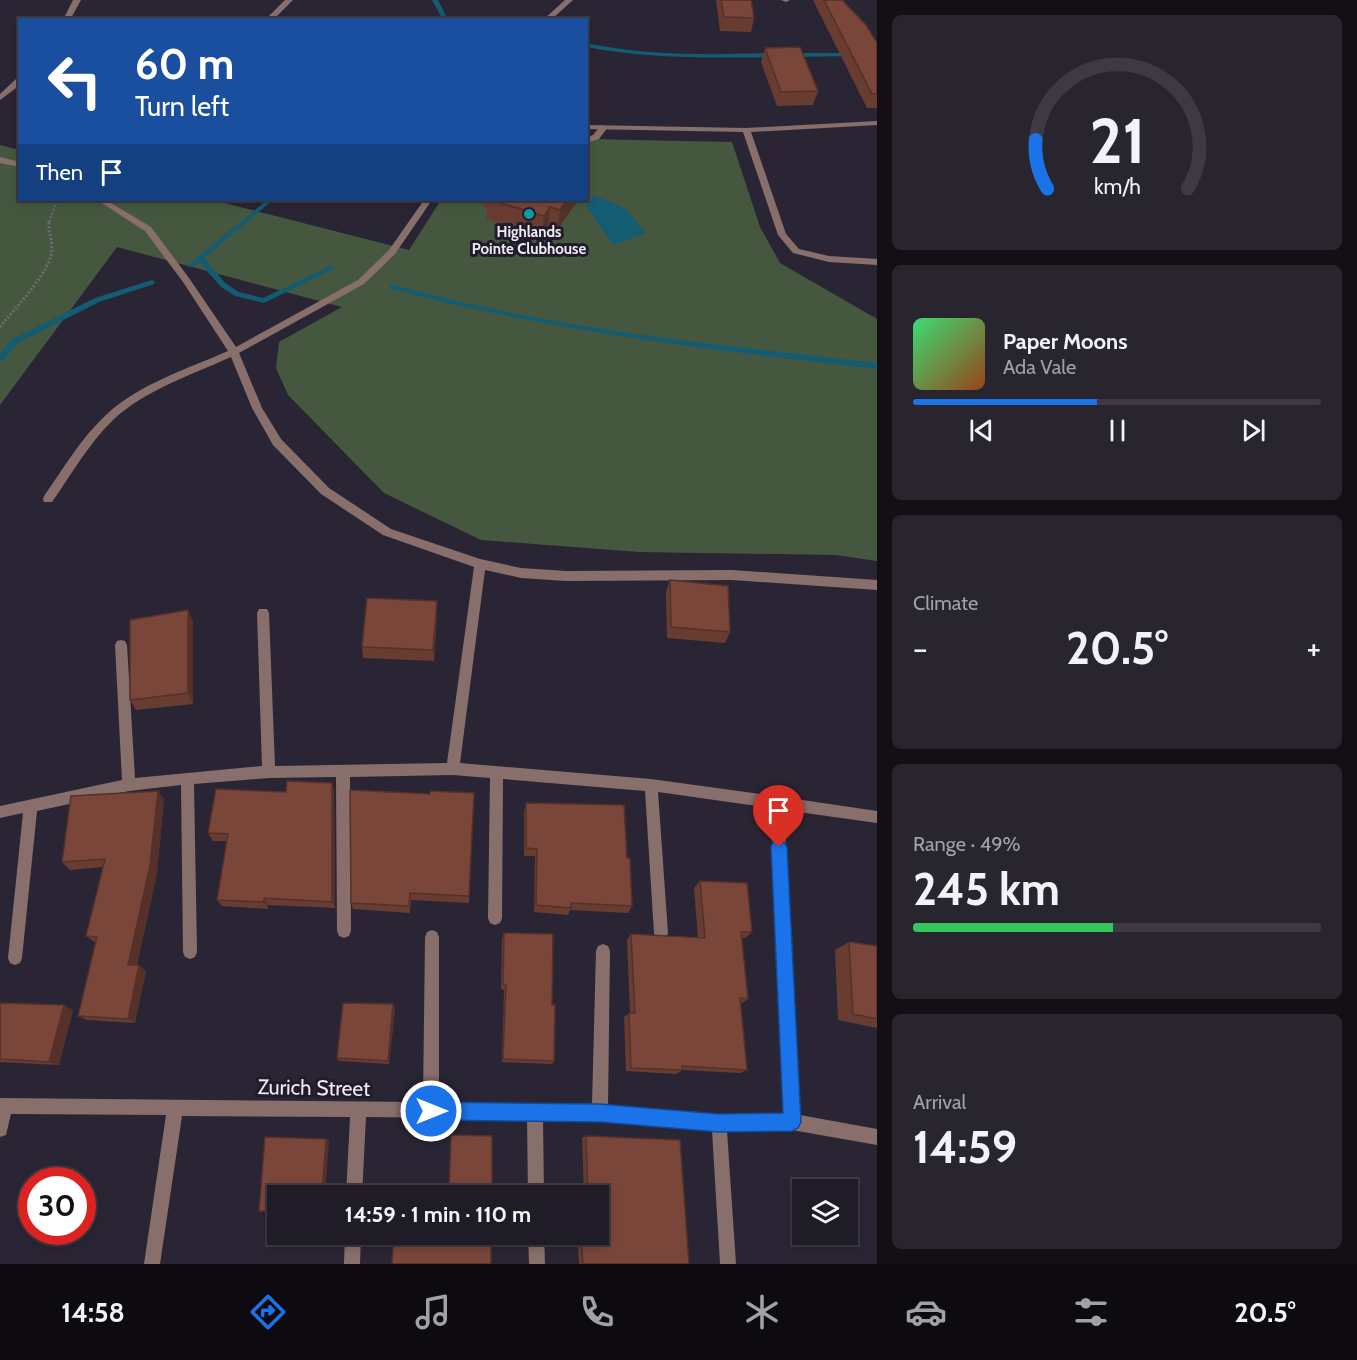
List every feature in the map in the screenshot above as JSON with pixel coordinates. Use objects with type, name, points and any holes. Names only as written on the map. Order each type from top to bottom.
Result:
[{"type":"street","points":[[67,18],[77,0]]},
{"type":"street","points":[[270,18],[289,0]]},
{"type":"street","points":[[548,18],[569,0]]},
{"type":"street","points":[[0,98],[18,82]]},
{"type":"street","points":[[588,127],[746,130],[877,123]]},
{"type":"street","points":[[588,140],[596,137],[604,127]]},
{"type":"street","points":[[746,130],[782,235],[796,251],[829,259],[877,262]]},
{"type":"street","points":[[0,160],[18,164]]},
{"type":"street","points":[[103,201],[148,229],[234,352],[257,408],[277,442],[325,490],[387,532],[480,564],[521,573],[566,576],[732,575],[877,585]]},
{"type":"street","points":[[48,499],[90,440],[110,417],[150,389],[234,352],[361,282],[392,252],[427,201]]},
{"type":"street","points":[[453,769],[480,564]]},
{"type":"street","points":[[263,613],[269,772]]},
{"type":"street","points":[[121,645],[129,784]]},
{"type":"street","points":[[0,812],[129,784],[187,778],[269,772],[453,769],[651,785],[777,801],[877,817]]},
{"type":"street","points":[[343,771],[344,931]]},
{"type":"street","points":[[495,918],[497,772]]},
{"type":"street","points":[[187,778],[190,952]]},
{"type":"street","points":[[651,785],[661,933]]},
{"type":"street","points":[[777,801],[792,1122]]},
{"type":"street","points":[[15,958],[31,804]]},
{"type":"street","points":[[431,1111],[432,937]]},
{"type":"street","points":[[600,1113],[603,951]]},
{"type":"street","points":[[0,1129],[2,1107]]},
{"type":"street","name":"Zurich Street","points":[[2,1107],[600,1113],[719,1123],[792,1122],[877,1137]]},
{"type":"street","points":[[152,1264],[175,1108]]},
{"type":"street","points":[[355,1185],[358,1110]]},
{"type":"street","points":[[535,1111],[536,1185]]},
{"type":"street","points":[[719,1123],[728,1264]]},
{"type":"street","points":[[352,1264],[353,1245]]},
{"type":"street","points":[[536,1245],[537,1264]]},
{"type":"path","points":[[0,327],[46,268],[52,249],[48,231],[49,218],[57,201]]},
{"type":"green space","points":[[588,139],[732,142],[760,227],[780,263],[877,319],[877,561],[836,555],[639,552],[481,540],[384,493],[288,395],[276,368],[279,342],[342,307],[117,247],[0,405],[0,145],[18,150],[18,201],[217,201],[409,250],[440,201],[588,201]]},
{"type":"water","points":[[595,195],[626,209],[646,233],[613,245],[586,206]]},
{"type":"building","points":[[721,0],[751,0],[754,18],[724,17]]},
{"type":"building","points":[[824,0],[842,0],[866,25],[877,43],[877,94],[872,94]]},
{"type":"building","points":[[800,47],[818,91],[781,92],[765,48]]},
{"type":"building","points":[[494,201],[566,201],[560,210],[550,207],[544,216]]},
{"type":"building","points":[[670,580],[728,586],[730,632],[671,627]]},
{"type":"building","points":[[367,598],[437,601],[433,650],[362,647]]},
{"type":"building","points":[[188,610],[188,693],[130,700],[130,620]]},
{"type":"building","points":[[287,781],[332,783],[332,902],[264,898],[264,902],[217,900],[228,834],[208,833],[216,789],[286,792]]},
{"type":"building","points":[[350,790],[430,794],[430,791],[474,793],[469,896],[410,893],[409,906],[351,903]]},
{"type":"building","points":[[158,791],[150,865],[128,965],[139,965],[128,1019],[78,1016],[97,937],[86,936],[105,859],[62,862],[71,796]]},
{"type":"building","points":[[526,803],[624,805],[632,906],[571,903],[571,908],[536,905],[537,849],[526,848]]},
{"type":"building","points":[[700,881],[747,883],[752,932],[741,932],[748,999],[740,998],[747,1070],[682,1066],[682,1070],[631,1068],[629,1013],[635,1013],[631,934],[705,938]]},
{"type":"building","points":[[504,933],[553,934],[554,1061],[503,1059],[506,985],[503,984]]},
{"type":"building","points":[[849,942],[877,946],[877,1019],[853,1014]]},
{"type":"building","points":[[0,1003],[64,1005],[49,1062],[0,1059]]},
{"type":"building","points":[[343,1003],[393,1004],[388,1061],[337,1058]]},
{"type":"building","points":[[451,1135],[492,1136],[492,1185],[449,1185]]},
{"type":"building","points":[[586,1136],[680,1140],[689,1264],[583,1264],[582,1245],[609,1245],[609,1185],[588,1185]]},
{"type":"building","points":[[265,1137],[326,1139],[323,1185],[267,1185],[267,1211],[259,1211]]},
{"type":"building","points":[[393,1245],[491,1245],[491,1264],[392,1264]]},
{"type":"waterway","points":[[435,0],[445,18]]},
{"type":"waterway","points":[[588,45],[657,55],[775,55]]},
{"type":"waterway","points":[[792,55],[850,55]]},
{"type":"waterway","points":[[191,265],[269,201]]},
{"type":"waterway","points":[[200,258],[223,285],[237,294],[264,301],[332,268]]},
{"type":"waterway","points":[[0,359],[15,341],[97,300],[152,282]]},
{"type":"waterway","points":[[392,287],[512,315],[633,336],[877,366]]},
{"type":"place","name":"Highlands Pointe Clubhouse","points":[[529,214]]},
{"type":"route","points":[[431,1111],[600,1113],[719,1123],[792,1122],[779,847]]}]
